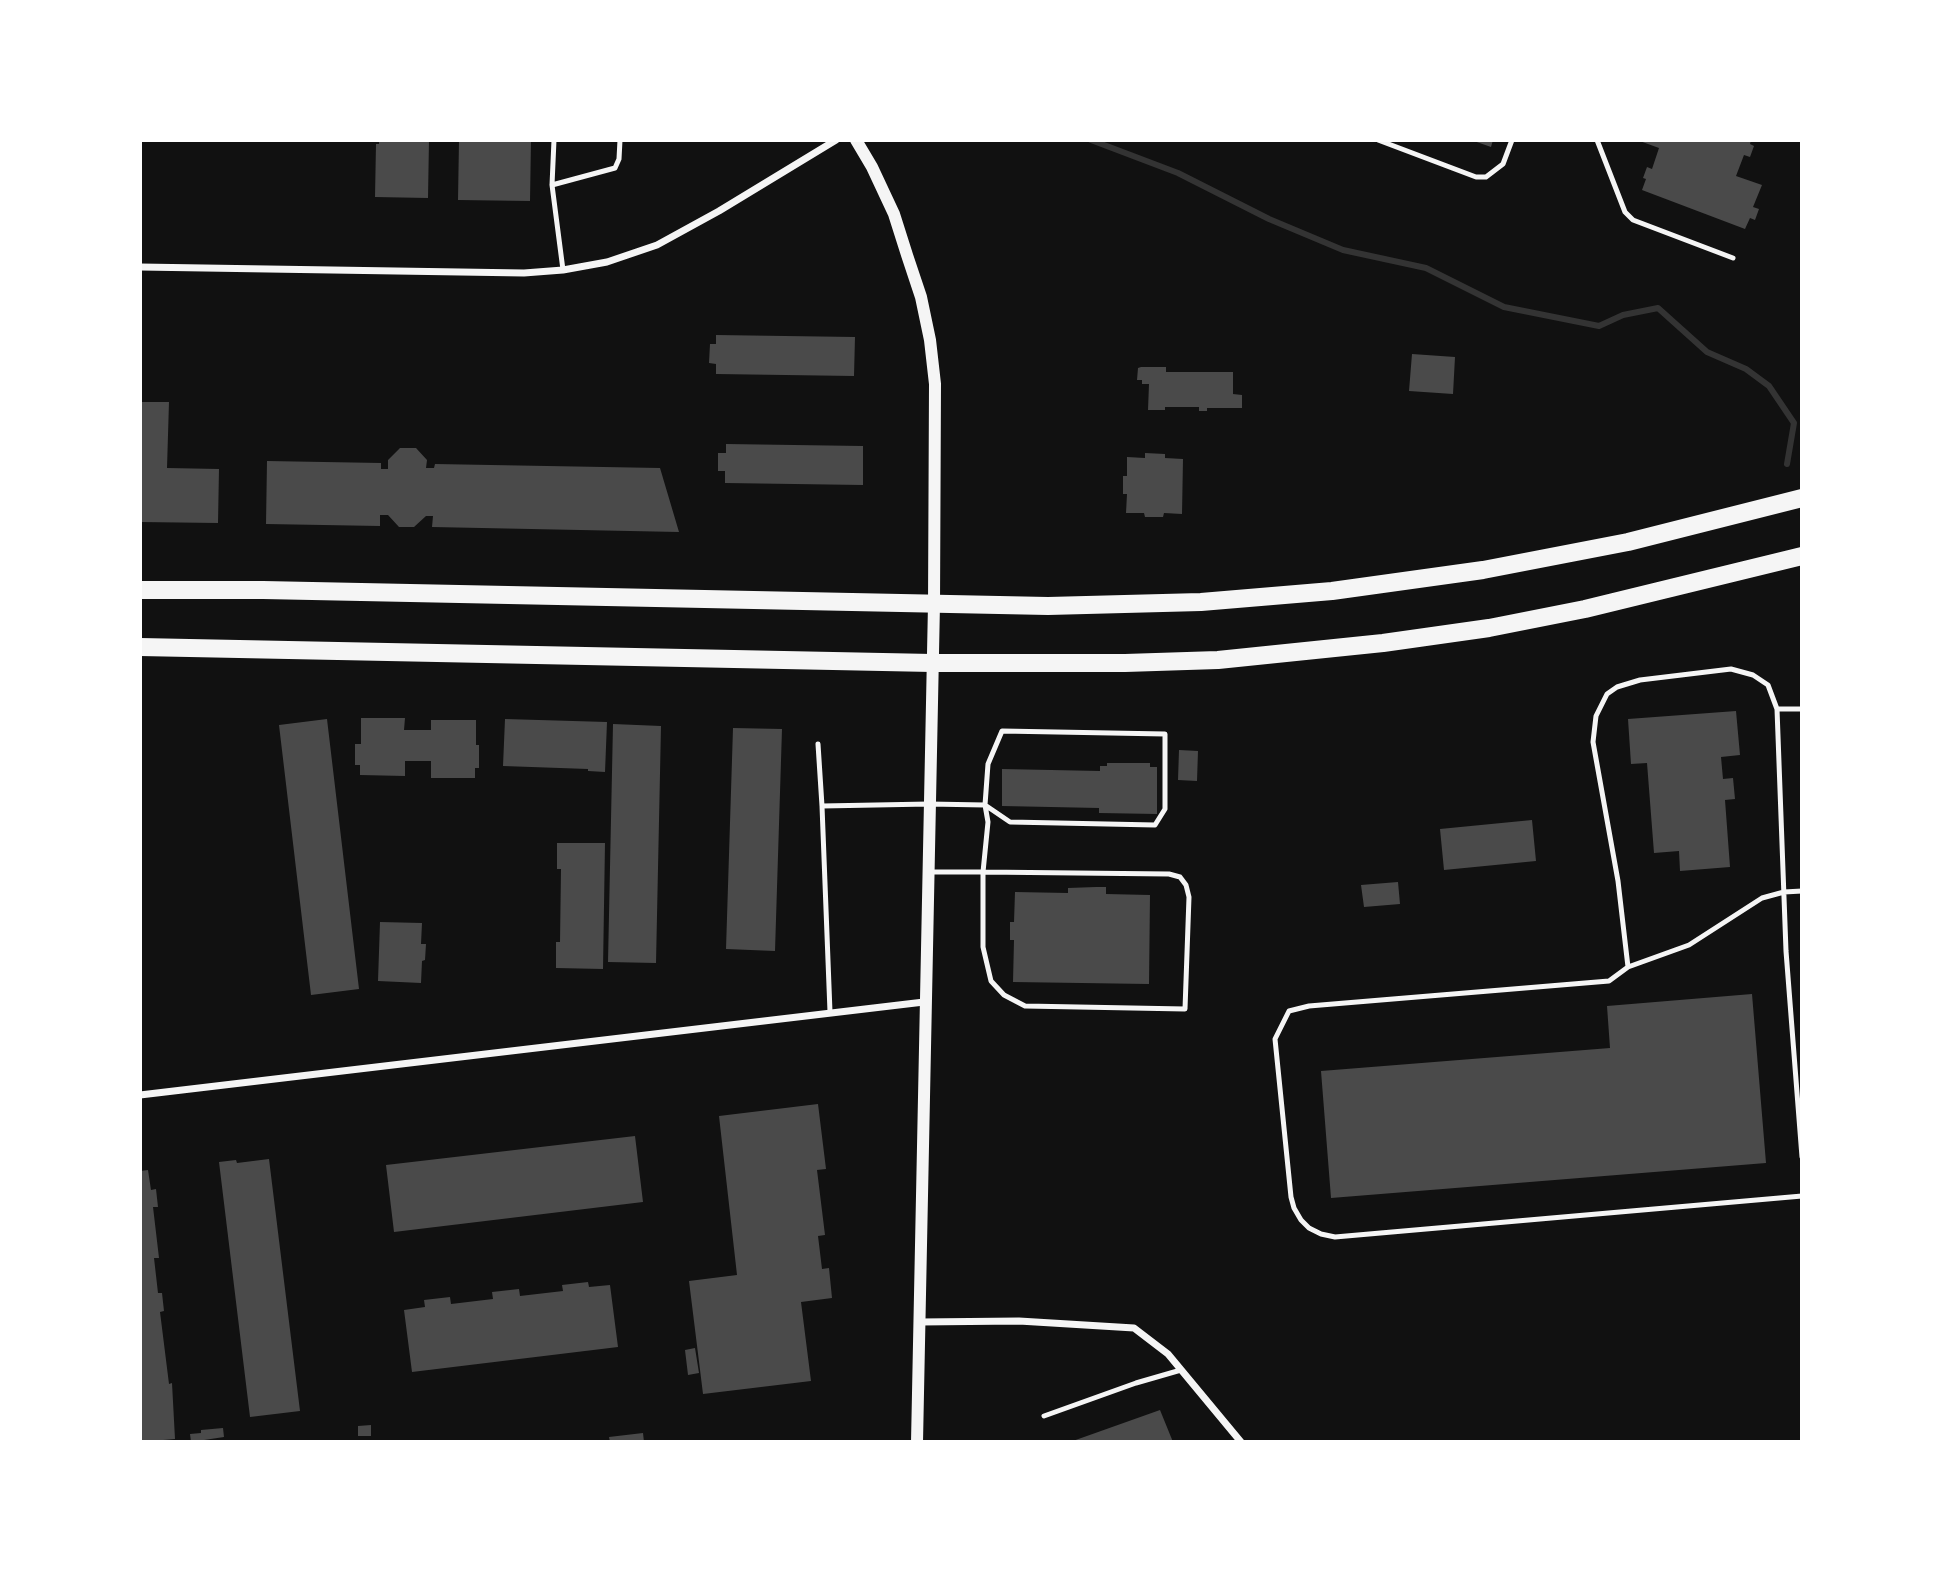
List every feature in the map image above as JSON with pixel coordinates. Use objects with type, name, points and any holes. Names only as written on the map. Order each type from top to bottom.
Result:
[{"type":"main road","points":[[140,590],[263,590],[934,604],[1126,605],[1201,602],[1332,592],[1582,552],[1802,498]]},
{"type":"main road","points":[[140,647],[932,663],[1218,660],[1383,643],[1489,628],[1585,609],[1802,556]]},
{"type":"street","points":[[140,267],[524,274],[607,262],[657,245],[836,140]]},
{"type":"street","points":[[856,140],[894,214],[921,297],[930,340],[934,384],[934,604],[917,1442]]},
{"type":"street","points":[[140,1095],[924,1002]]},
{"type":"street","points":[[919,1322],[1019,1321],[1134,1328],[1168,1354],[1241,1442]]},
{"type":"lane","points":[[554,140],[552,185],[563,270]]},
{"type":"lane","points":[[552,185],[615,168],[619,159],[620,140]]},
{"type":"lane","points":[[1378,140],[1476,177],[1486,177],[1503,164],[1512,140]]},
{"type":"lane","points":[[1597,140],[1625,212],[1633,220],[1733,258]]},
{"type":"lane","points":[[1628,967],[1618,881],[1593,742],[1596,716],[1607,694],[1617,687],[1640,680],[1731,669],[1754,675],[1768,685],[1777,709],[1786,951],[1802,1157]]},
{"type":"lane","points":[[1777,709],[1802,709]]},
{"type":"lane","points":[[822,806],[985,805],[1010,822],[1155,825],[1165,809],[1165,734],[1002,731],[988,764],[985,805],[988,822],[983,872],[984,947],[991,981],[1004,995],[1025,1006],[1185,1009],[1189,897],[1186,885],[1180,877],[1170,874],[983,872],[928,872]]},
{"type":"lane","points":[[818,744],[830,1012]]},
{"type":"lane","points":[[1802,891],[1784,892],[1762,898],[1689,945],[1628,967],[1609,981],[1309,1006],[1289,1011],[1275,1039],[1291,1197],[1301,1220],[1321,1234],[1335,1237],[1802,1196]]},
{"type":"lane","points":[[1044,1416],[1181,1370]]},
{"type":"building","points":[[379,140],[429,140],[428,198],[375,197],[376,144],[379,144]]},
{"type":"building","points":[[459,140],[531,140],[530,201],[458,200]]},
{"type":"building","points":[[1471,140],[1493,140],[1491,147]]},
{"type":"building","points":[[1637,140],[1751,140],[1750,144],[1754,146],[1750,157],[1744,155],[1736,176],[1762,185],[1753,207],[1759,209],[1755,220],[1750,218],[1745,229],[1642,190],[1647,167],[1652,169],[1659,148]]},
{"type":"building","points":[[716,335],[855,337],[854,376],[716,374],[716,364],[709,363],[710,344],[716,344]]},
{"type":"building","points":[[1412,354],[1455,357],[1453,394],[1409,391]]},
{"type":"building","points":[[1166,367],[1166,372],[1233,372],[1233,394],[1242,395],[1242,408],[1207,408],[1207,411],[1199,411],[1199,407],[1165,407],[1165,410],[1148,410],[1149,384],[1142,384],[1142,380],[1137,380],[1138,368]]},
{"type":"building","points":[[140,402],[169,402],[167,468],[219,469],[218,523],[140,522]]},
{"type":"building","points":[[726,444],[863,446],[863,485],[725,483],[725,471],[718,471],[718,453],[726,453]]},
{"type":"building","points":[[400,448],[416,448],[427,460],[426,468],[434,468],[435,464],[660,468],[679,532],[432,527],[433,516],[426,516],[414,527],[399,527],[388,515],[380,515],[380,526],[266,524],[267,461],[381,463],[381,469],[388,469],[388,460]]},
{"type":"building","points":[[1145,453],[1165,454],[1165,458],[1183,459],[1182,514],[1164,513],[1163,517],[1145,517],[1144,513],[1126,513],[1127,494],[1123,494],[1123,476],[1127,476],[1127,457],[1145,458]]},
{"type":"building","points":[[1736,711],[1740,755],[1721,757],[1723,779],[1733,778],[1735,799],[1725,800],[1730,867],[1680,871],[1679,851],[1654,853],[1647,763],[1631,764],[1628,719]]},
{"type":"building","points":[[361,718],[405,718],[404,730],[431,730],[431,720],[476,720],[479,768],[475,768],[475,778],[431,778],[431,761],[405,761],[405,776],[360,775],[360,765],[355,765],[355,744],[361,744]]},
{"type":"building","points":[[327,719],[359,989],[311,995],[279,725]]},
{"type":"building","points":[[505,719],[607,722],[605,772],[503,766]]},
{"type":"building","points":[[613,724],[661,726],[656,963],[608,962]]},
{"type":"building","points":[[733,728],[782,729],[775,951],[726,949]]},
{"type":"building","points":[[1179,750],[1198,751],[1197,781],[1178,780]]},
{"type":"building","points":[[1107,763],[1150,763],[1150,767],[1157,767],[1157,814],[1099,813],[1099,808],[1002,806],[1002,769],[1100,771],[1100,766],[1107,766]]},
{"type":"building","points":[[1532,820],[1536,861],[1444,870],[1440,829]]},
{"type":"building","points":[[557,843],[605,843],[603,969],[556,968],[556,942],[560,942],[561,869],[557,869]]},
{"type":"building","points":[[1398,882],[1400,904],[1364,907],[1361,885]]},
{"type":"building","points":[[1106,887],[1106,894],[1150,895],[1149,984],[1013,982],[1014,940],[1010,940],[1010,922],[1014,922],[1015,892],[1068,893],[1068,888]]},
{"type":"building","points":[[380,922],[422,923],[421,944],[426,944],[421,983],[378,981]]},
{"type":"building","points":[[1752,994],[1766,1163],[1331,1198],[1321,1071],[1610,1048],[1607,1006]]},
{"type":"building","points":[[818,1104],[826,1169],[817,1170],[825,1235],[818,1236],[822,1269],[829,1268],[832,1298],[801,1302],[811,1381],[703,1394],[689,1281],[737,1275],[719,1116]]},
{"type":"building","points":[[635,1136],[643,1202],[394,1232],[386,1165]]},
{"type":"building","points":[[269,1159],[300,1411],[250,1417],[219,1162]]},
{"type":"building","points":[[148,1170],[151,1190],[156,1189],[158,1207],[153,1207],[159,1258],[154,1258],[158,1293],[162,1293],[164,1311],[160,1312],[169,1384],[172,1383],[175,1439],[140,1442],[140,1171]]},
{"type":"building","points":[[588,1282],[589,1287],[610,1285],[618,1347],[412,1372],[404,1310],[425,1307],[424,1300],[450,1297],[451,1304],[493,1299],[492,1292],[519,1289],[520,1296],[563,1291],[562,1285]]},
{"type":"building","points":[[695,1348],[699,1373],[688,1375],[685,1350]]},
{"type":"building","points":[[1160,1410],[1173,1442],[1070,1442]]},
{"type":"building","points":[[371,1425],[371,1436],[358,1436],[358,1426]]},
{"type":"building","points":[[223,1428],[224,1437],[191,1442],[190,1434]]},
{"type":"building","points":[[643,1433],[644,1442],[610,1442],[609,1437]]},
{"type":"waterway","points":[[1091,140],[1178,173],[1269,219],[1343,250],[1426,268],[1504,307],[1599,326],[1623,315],[1658,308],[1707,352],[1746,369],[1769,386],[1794,423],[1787,464]]}]
